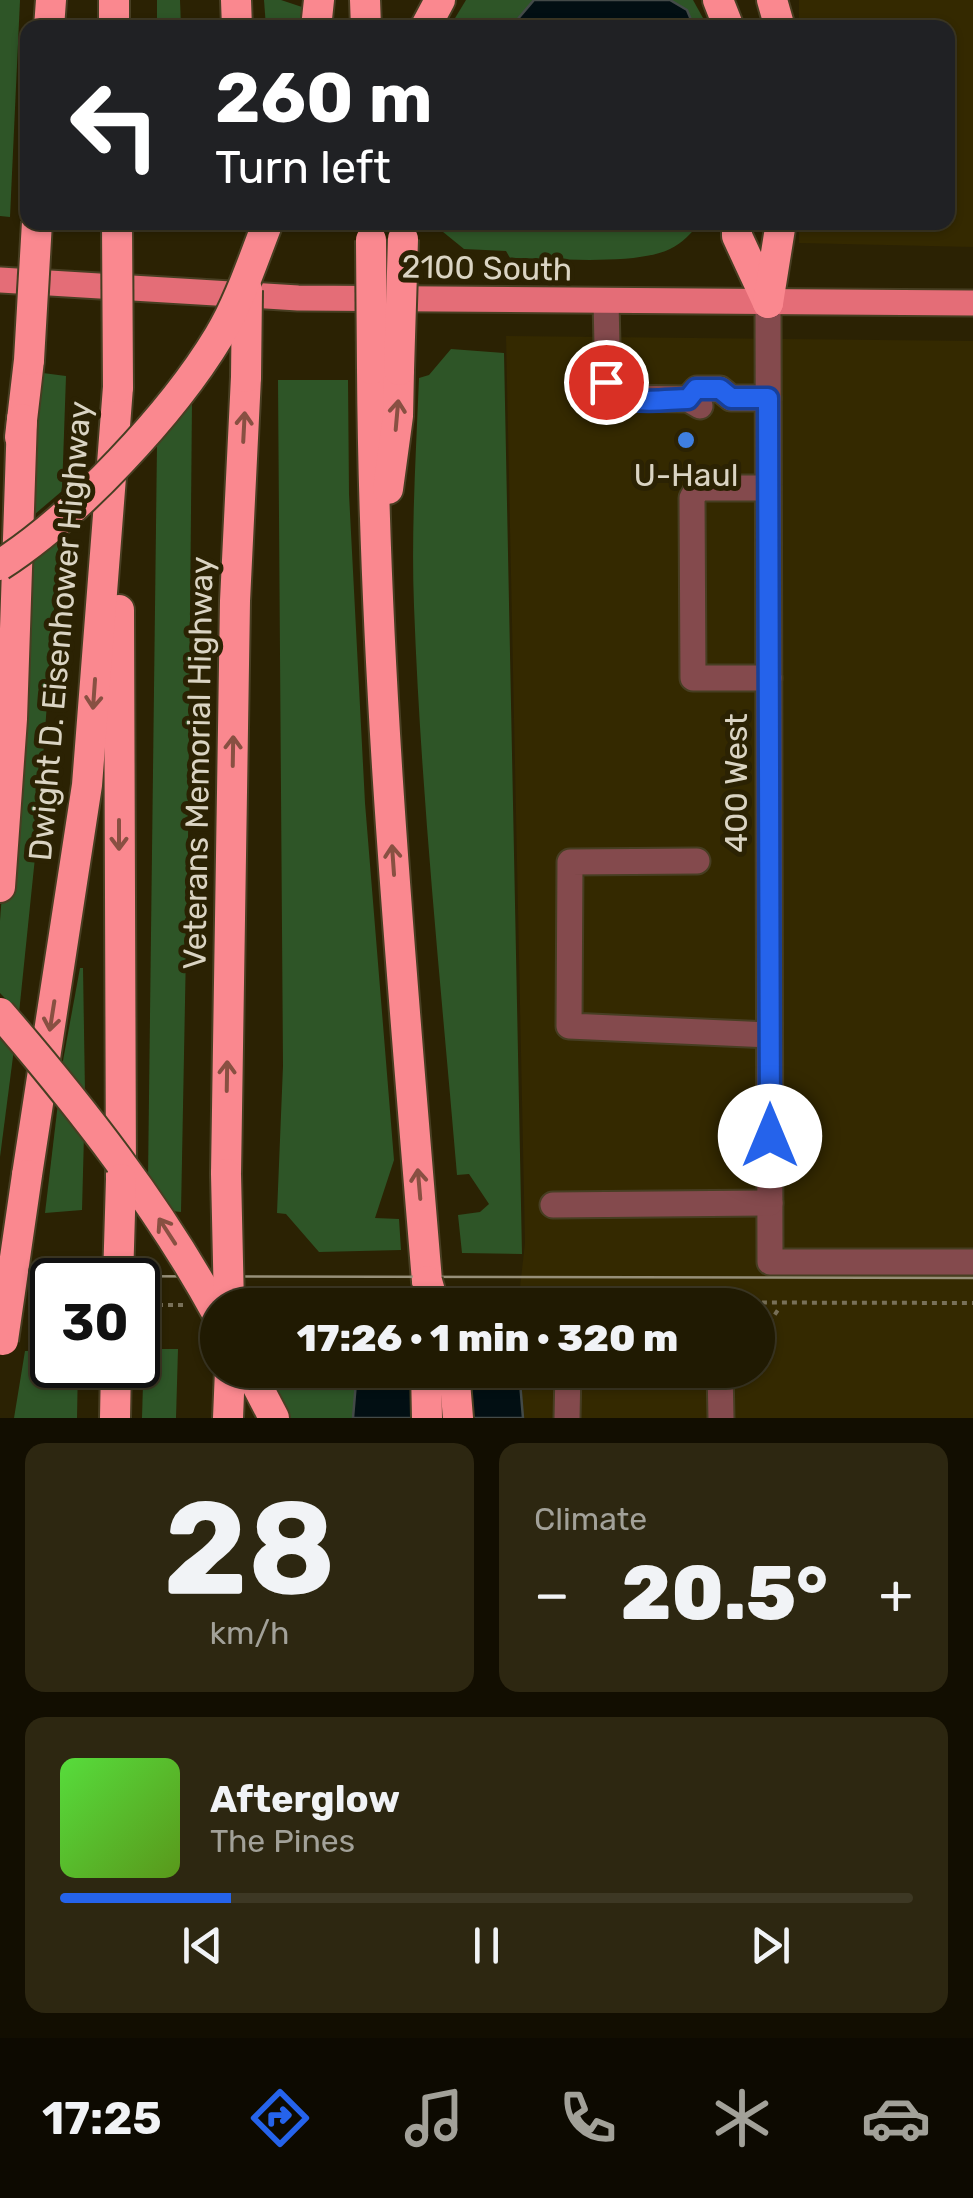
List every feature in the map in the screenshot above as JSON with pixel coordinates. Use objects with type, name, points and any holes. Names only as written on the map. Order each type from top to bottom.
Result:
[{"type":"highway","points":[[0,565],[22,419],[36,230]]},
{"type":"highway","points":[[117,230],[119,1258]]},
{"type":"highway","name":"Veterans Memorial Highway","points":[[229,1288],[226,1174],[235,601],[246,377],[248,230]]},
{"type":"highway","points":[[0,565],[92,489],[158,418],[218,338],[265,230]]},
{"type":"highway","points":[[737,230],[768,303]]},
{"type":"highway","points":[[768,303],[779,230]]},
{"type":"highway","points":[[370,231],[385,369],[398,416],[375,582],[382,724],[429,1288]]},
{"type":"highway","points":[[385,369],[404,231]]},
{"type":"highway","name":"Dwight D. Eisenhower Highway","points":[[1,1348],[87,786],[118,387]]},
{"type":"highway","points":[[0,886],[12,719],[22,419]]},
{"type":"highway","points":[[0,1013],[50,1070],[135,1183],[201,1288]]},
{"type":"highway","points":[[115,1418],[116,1388]]},
{"type":"highway","points":[[258,1388],[274,1418]]},
{"type":"highway","points":[[426,1388],[427,1418]]},
{"type":"highway","points":[[442,1388],[443,1418]]},
{"type":"highway","points":[[456,1388],[458,1418]]},
{"type":"main road","name":"2100 South","points":[[0,280],[298,298],[973,303]]},
{"type":"street","points":[[606,302],[608,389],[621,398],[708,402],[768,398]]},
{"type":"street","name":"400 West","points":[[768,303],[770,1262],[973,1262]]},
{"type":"street","points":[[768,488],[698,488],[692,498],[693,678],[768,678]]},
{"type":"street","points":[[697,862],[570,862],[569,1026],[770,1035]]},
{"type":"street","points":[[553,1206],[770,1202]]},
{"type":"street","points":[[567,1418],[568,1388]]},
{"type":"street","points":[[720,1388],[721,1418]]},
{"type":"path","points":[[775,1304],[973,1303]]},
{"type":"path","points":[[775,1314],[782,1304]]},
{"type":"path","points":[[160,1305],[186,1305]]},
{"type":"shaded area","points":[[534,0],[670,0],[687,10],[691,20],[517,20]]},
{"type":"shaded area","points":[[799,0],[973,0],[973,247],[799,243],[799,230],[955,230],[955,20],[799,20]]},
{"type":"shaded area","points":[[506,336],[973,341],[973,1418],[523,1418],[520,1388],[775,1388],[775,1288],[520,1288],[525,1243]]},
{"type":"shaded area","points":[[356,1388],[520,1388],[523,1418],[353,1418]]},
{"type":"green space","points":[[0,0],[20,0],[10,217],[0,216]]},
{"type":"green space","points":[[157,0],[180,0],[181,20],[157,20]]},
{"type":"green space","points":[[264,0],[281,0],[302,7],[300,20],[265,20]]},
{"type":"green space","points":[[466,0],[693,0],[704,20],[454,20]]},
{"type":"green space","points":[[441,230],[693,230],[670,249],[636,258],[510,258],[506,251],[464,249]]},
{"type":"green space","points":[[451,349],[504,353],[522,1254],[462,1253],[458,1215],[480,1212],[489,1204],[469,1174],[457,1175],[426,820],[413,578],[419,378],[429,375]]},
{"type":"green space","points":[[35,372],[66,376],[62,491],[28,520]]},
{"type":"green space","points":[[278,380],[348,380],[349,494],[365,803],[394,1160],[375,1218],[399,1219],[401,1250],[319,1252],[286,1214],[277,1213],[283,1066]]},
{"type":"green space","points":[[192,400],[181,1212],[172,1211],[148,1179],[157,445]]},
{"type":"green space","points":[[59,542],[37,838],[19,1013],[0,993],[0,921],[26,567]]},
{"type":"green space","points":[[83,968],[85,1093],[62,1066]]},
{"type":"green space","points":[[0,1033],[14,1049],[0,1157]]},
{"type":"green space","points":[[58,1103],[84,1135],[82,1210],[45,1213]]},
{"type":"green space","points":[[160,1349],[178,1349],[176,1418],[142,1418],[143,1388],[160,1388]]},
{"type":"green space","points":[[25,1351],[30,1351],[30,1388],[78,1388],[77,1418],[14,1418]]},
{"type":"green space","points":[[275,1388],[356,1388],[353,1418],[289,1418]]},
{"type":"tram line","points":[[0,1276],[973,1278]]},
{"type":"place","name":"U-Haul","points":[[686,440]]},
{"type":"route","points":[[606,382],[608,389],[621,398],[688,399],[696,389],[720,389],[731,398],[768,398],[770,1136]]}]
